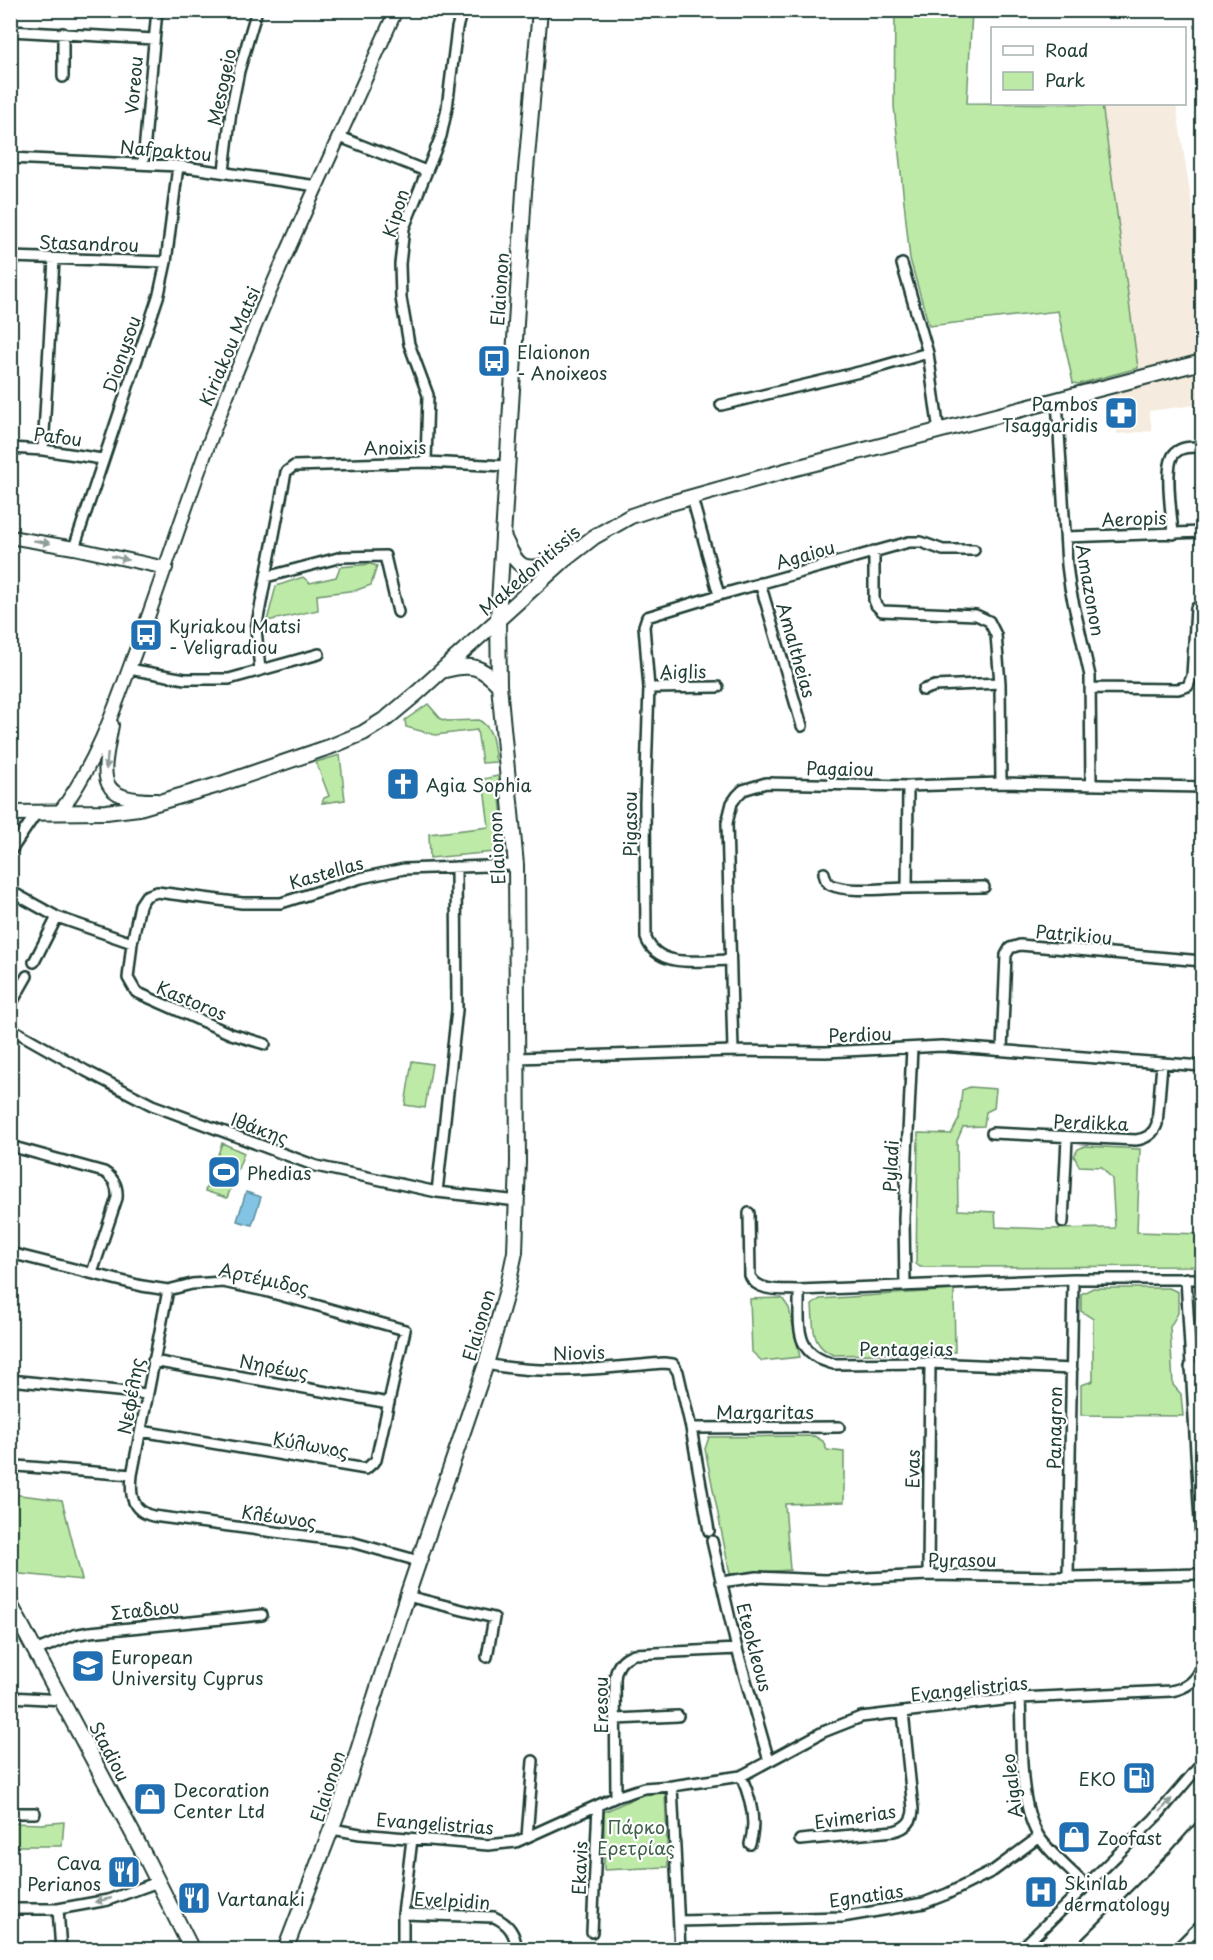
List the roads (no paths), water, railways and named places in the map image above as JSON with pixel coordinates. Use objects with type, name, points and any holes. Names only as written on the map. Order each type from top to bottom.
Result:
[{"type":"main road","name":"Elaionon","points":[[285,1950],[332,1829],[407,1596],[486,1364],[511,1276],[515,1252],[518,1201],[516,865],[499,685],[498,620],[528,127],[540,10]]},
{"type":"main road","name":"Makedonitissis","points":[[10,813],[120,811],[139,808],[332,746],[363,733],[398,710],[563,561],[594,537],[631,516],[792,469],[1203,362]]},
{"type":"main road","points":[[502,535],[513,557],[524,567],[538,568],[563,561]]},
{"type":"main road","points":[[443,670],[469,665],[485,672],[499,685]]},
{"type":"main road","name":"Stadiou","points":[[10,1604],[63,1700],[192,1950]]},
{"type":"main road","points":[[1041,1950],[1170,1823],[1203,1785]]},
{"type":"main road","points":[[1059,1950],[1157,1853],[1203,1803]]},
{"type":"street","name":"Voreou","points":[[143,164],[158,10]]},
{"type":"street","name":"Mesogeio","points":[[224,171],[239,71],[257,10]]},
{"type":"street","name":"Kiriakou Matsi","points":[[59,813],[87,771],[116,703],[218,418],[242,358],[396,10]]},
{"type":"street","name":"Kipon","points":[[426,462],[428,395],[409,344],[401,298],[400,264],[404,228],[441,136],[447,108],[457,28],[462,10]]},
{"type":"street","points":[[10,31],[154,39]]},
{"type":"street","points":[[63,33],[63,77]]},
{"type":"street","points":[[340,137],[426,171]]},
{"type":"street","name":"Nafpaktou","points":[[10,158],[177,166],[317,186]]},
{"type":"street","name":"Dionysou","points":[[74,548],[159,294],[166,262],[177,166]]},
{"type":"street","name":"Stasandrou","points":[[10,257],[166,262]]},
{"type":"street","points":[[43,450],[54,259]]},
{"type":"street","points":[[902,264],[928,353],[939,432]]},
{"type":"street","points":[[721,405],[872,369],[928,353]]},
{"type":"street","name":"Amazonon","points":[[1057,400],[1070,588],[1090,676],[1091,785]]},
{"type":"street","points":[[1173,534],[1169,464],[1171,458],[1179,450],[1203,447]]},
{"type":"street","name":"Pafou","points":[[10,448],[43,450],[102,459]]},
{"type":"street","name":"Anoixis","points":[[266,577],[286,472],[294,466],[426,462],[506,466]]},
{"type":"street","points":[[692,498],[719,595]]},
{"type":"street","name":"Aeropis","points":[[1066,537],[1203,532]]},
{"type":"street","points":[[11,538],[74,548],[166,568]]},
{"type":"street","name":"Agaiou","points":[[647,617],[874,551],[914,542],[943,550],[974,550]]},
{"type":"street","points":[[874,551],[874,600],[880,610],[976,615],[994,627],[1000,683],[1002,783]]},
{"type":"street","points":[[260,670],[256,628],[266,577],[342,557],[385,556],[388,560],[398,612]]},
{"type":"street","name":"Amaltheias","points":[[760,584],[802,726]]},
{"type":"street","points":[[1091,688],[1178,689],[1188,686],[1192,676],[1196,608]]},
{"type":"street","name":"Pigasou","points":[[647,617],[644,626],[649,688],[645,803],[646,938],[650,947],[657,954],[672,961],[730,960]]},
{"type":"street","points":[[129,669],[185,679],[229,679],[319,654]]},
{"type":"street","points":[[923,690],[935,686],[1000,683]]},
{"type":"street","name":"Aiglis","points":[[649,688],[718,687]]},
{"type":"street","name":"Kiriakou Matsi","points":[[116,703],[106,758],[107,781],[116,795],[123,798],[141,801],[166,800]]},
{"type":"street","name":"Pagaiou","points":[[733,1051],[727,823],[732,803],[743,790],[766,783],[908,786],[1002,783],[1203,787]]},
{"type":"street","points":[[907,888],[908,786]]},
{"type":"street","points":[[10,852],[37,812]]},
{"type":"street","name":"Kastellas","points":[[146,896],[157,892],[242,903],[281,903],[361,879],[404,869],[516,865]]},
{"type":"street","points":[[437,1192],[457,1010],[456,867]]},
{"type":"street","points":[[824,873],[825,880],[830,885],[846,888],[984,887]]},
{"type":"street","points":[[10,891],[57,917],[132,944]]},
{"type":"street","name":"Kastoros","points":[[146,896],[140,905],[128,978],[136,992],[231,1034],[265,1044]]},
{"type":"street","points":[[34,962],[57,917]]},
{"type":"street","name":"Patrikiou","points":[[1002,1050],[1006,956],[1010,948],[1020,945],[1203,961]]},
{"type":"street","points":[[10,1006],[27,976]]},
{"type":"street","name":"Ιθάκης","points":[[10,1028],[152,1105],[316,1166],[437,1192],[518,1201]]},
{"type":"street","name":"Perdiou","points":[[518,1058],[733,1051],[826,1052],[942,1046],[1203,1066]]},
{"type":"street","name":"Pyladi","points":[[905,1286],[904,1218],[912,1048]]},
{"type":"street","name":"Perdikka","points":[[992,1133],[1136,1140],[1147,1137],[1154,1131],[1156,1124],[1162,1064]]},
{"type":"street","points":[[1063,1222],[1067,1138]]},
{"type":"street","points":[[10,1146],[104,1172],[114,1180],[118,1192],[117,1198],[92,1273]]},
{"type":"street","points":[[749,1213],[750,1276],[756,1284],[765,1287],[799,1290],[1072,1280],[1203,1279]]},
{"type":"street","name":"Αρτέμιδος","points":[[10,1253],[142,1286],[168,1290],[192,1284],[223,1282],[405,1329]]},
{"type":"street","points":[[1186,1278],[1203,1556]]},
{"type":"street","name":"Panagron","points":[[1068,1576],[1072,1280]]},
{"type":"street","name":"Νεφέλης","points":[[136,1507],[130,1493],[132,1475],[168,1290]]},
{"type":"street","name":"Pentageias","points":[[799,1290],[800,1332],[803,1344],[819,1360],[834,1364],[930,1363],[1072,1369]]},
{"type":"street","name":"Κύλωνος","points":[[141,1431],[361,1469],[370,1467],[376,1460],[405,1329]]},
{"type":"street","name":"Νηρέως","points":[[153,1361],[389,1403]]},
{"type":"street","name":"Evas","points":[[928,1575],[930,1363]]},
{"type":"street","name":"Niovis","points":[[486,1364],[521,1369],[581,1369],[673,1364],[678,1372],[691,1428]]},
{"type":"street","points":[[1190,1367],[1203,1368]]},
{"type":"street","points":[[10,1380],[147,1394]]},
{"type":"street","name":"Margaritas","points":[[691,1428],[839,1427]]},
{"type":"street","points":[[691,1428],[710,1531]]},
{"type":"street","points":[[17,1466],[132,1475]]},
{"type":"street","name":"Κλέωνος","points":[[136,1507],[141,1512],[153,1516],[351,1542],[419,1561]]},
{"type":"street","name":"Eteokleous","points":[[712,1541],[737,1649],[769,1761]]},
{"type":"street","name":"Pyrasou","points":[[721,1582],[757,1577],[825,1580],[928,1575],[1203,1574]]},
{"type":"street","points":[[407,1596],[494,1618],[487,1657]]},
{"type":"street","name":"Σταδιου","points":[[35,1651],[74,1635],[90,1632],[262,1615]]},
{"type":"street","name":"Eresou","points":[[616,1797],[615,1672],[618,1666],[627,1656],[634,1654],[737,1649]]},
{"type":"street","name":"Evangelistrias","points":[[332,1829],[411,1839],[497,1845],[516,1842],[616,1797],[644,1788],[741,1776],[835,1726],[861,1718],[1020,1698],[1171,1691],[1190,1684],[1203,1666]]},
{"type":"street","points":[[10,1697],[63,1700]]},
{"type":"street","name":"Aigaleo","points":[[1020,1698],[1025,1793],[1029,1816],[1039,1837],[1085,1885]]},
{"type":"street","name":"Evimerias","points":[[800,1840],[894,1831],[906,1826],[913,1809],[903,1712]]},
{"type":"street","points":[[616,1719],[678,1716]]},
{"type":"street","points":[[527,1837],[533,1761]]},
{"type":"street","points":[[1020,1950],[1154,1819],[1203,1764]]},
{"type":"street","points":[[741,1776],[751,1802],[754,1823],[750,1844]]},
{"type":"street","points":[[672,1786],[680,1950]]},
{"type":"street","name":"Ekavis","points":[[592,1932],[598,1806]]},
{"type":"street","points":[[10,1813],[35,1813]]},
{"type":"street","name":"Egnatias","points":[[679,1921],[842,1917],[924,1903],[993,1871],[1039,1837]]},
{"type":"street","points":[[403,1950],[403,1914],[411,1839]]},
{"type":"street","points":[[10,1909],[58,1909],[108,1900],[158,1882]]},
{"type":"street","points":[[58,1909],[61,1950]]},
{"type":"street","name":"Evelpidin","points":[[403,1914],[494,1917],[503,1921],[510,1928],[515,1937],[517,1950]]},
{"type":"street","points":[[1176,1950],[1203,1924]]},
{"type":"water","points":[[246,1192],[261,1197],[252,1225],[237,1221]]},
{"type":"place","name":"Elaionon - Anoixeos","points":[[494,361]]},
{"type":"place","name":"Pambos Tsaggaridis","points":[[1121,413]]},
{"type":"place","name":"Kyriakou Matsi - Veligradiou","points":[[146,635]]},
{"type":"place","name":"Agia Sophia","points":[[403,784]]},
{"type":"place","name":"Phedias","points":[[224,1172]]},
{"type":"place","name":"European University Cyprus","points":[[88,1666]]},
{"type":"place","name":"EKO","points":[[1139,1778]]},
{"type":"place","name":"Decoration Center Ltd","points":[[150,1799]]},
{"type":"place","name":"Zoofast","points":[[1074,1837]]},
{"type":"place","name":"Cava Perianos","points":[[124,1872]]},
{"type":"place","name":"Skinlab dermatology","points":[[1041,1892]]},
{"type":"place","name":"Vartanaki","points":[[194,1898]]},
{"type":"park label","name":"Πάρκο Ερετρίας","points":[[636,1836]]}]
